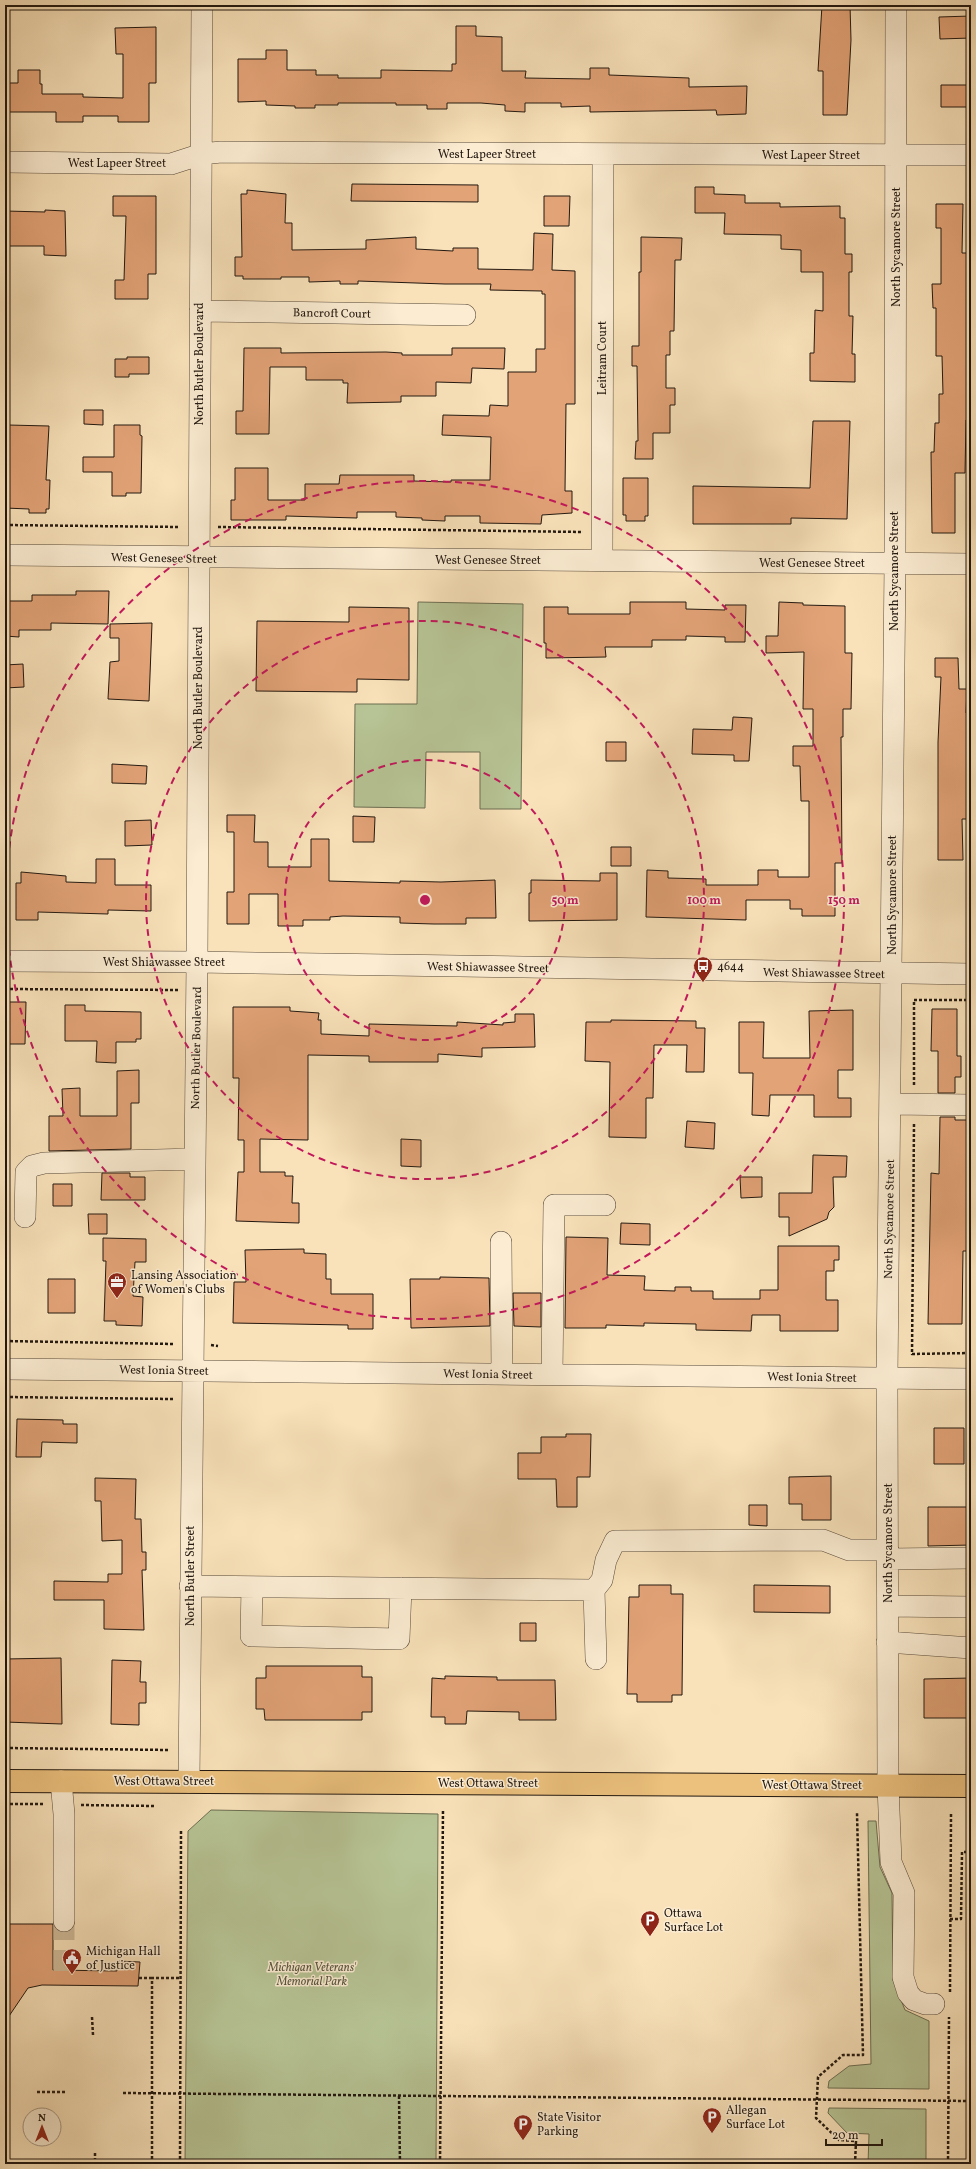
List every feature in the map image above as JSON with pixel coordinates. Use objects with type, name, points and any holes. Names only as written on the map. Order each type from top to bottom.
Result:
[{"type":"main road","name":"West Ottawa Street","points":[[5,1781],[971,1786]]},
{"type":"street","name":"North Butler Boulevard","points":[[192,1371],[197,962],[198,527],[202,5]]},
{"type":"street","name":"North Sycamore Street","points":[[896,5],[895,563],[888,1378],[888,1785],[891,1862],[904,1894],[905,1985],[914,2000],[925,2004],[944,2006]]},
{"type":"street","name":"West Lapeer Street","points":[[5,162],[171,164],[202,154],[284,152],[603,155],[971,155]]},
{"type":"street","name":"Leitram Court","points":[[602,561],[603,155]]},
{"type":"street","name":"Bancroft Court","points":[[200,311],[464,316]]},
{"type":"street","name":"West Genesee Street","points":[[5,555],[198,558],[971,564]]},
{"type":"street","name":"West Shiawassee Street","points":[[5,961],[197,962],[892,974],[971,974]]},
{"type":"street","points":[[891,1104],[971,1105]]},
{"type":"street","points":[[25,1217],[26,1172],[32,1166],[44,1163],[194,1159]]},
{"type":"street","points":[[552,1374],[554,1205],[605,1205]]},
{"type":"street","points":[[501,1242],[502,1374]]},
{"type":"street","name":"West Ionia Street","points":[[5,1369],[971,1379]]},
{"type":"street","name":"North Butler Street","points":[[189,1782],[192,1371]]},
{"type":"street","points":[[596,1659],[594,1590],[602,1580],[606,1560],[615,1541],[823,1540],[849,1550],[888,1554],[971,1558]]},
{"type":"street","points":[[190,1586],[594,1590]]},
{"type":"street","points":[[252,1587],[251,1636],[399,1639],[401,1588]]},
{"type":"street","points":[[888,1606],[971,1607]]},
{"type":"street","points":[[887,1642],[971,1648]]},
{"type":"street","points":[[61,1781],[64,1814],[64,1921]]},
{"type":"path","points":[[5,525],[602,532]]},
{"type":"path","points":[[5,989],[196,990]]},
{"type":"path","points":[[971,1000],[914,1000],[912,1354],[971,1353]]},
{"type":"path","points":[[5,1341],[192,1344],[218,1346]]},
{"type":"path","points":[[5,1396],[192,1399]]},
{"type":"path","points":[[5,1748],[189,1750]]},
{"type":"path","points":[[440,2164],[443,1809]]},
{"type":"path","points":[[855,2164],[856,2141],[839,2140],[816,2118],[818,2077],[843,2055],[863,2055],[857,1813]]},
{"type":"path","points":[[948,2164],[949,2100],[944,2006],[950,1919],[951,1814]]},
{"type":"path","points":[[180,2164],[182,1830]]},
{"type":"path","points":[[950,1919],[961,1919],[962,1852],[971,1852]]},
{"type":"path","points":[[139,1978],[180,1978]]},
{"type":"path","points":[[152,1978],[152,2164]]},
{"type":"path","points":[[92,2017],[93,2035]]},
{"type":"path","points":[[37,2092],[65,2092]]},
{"type":"path","points":[[122,2093],[180,2095],[818,2098],[971,2101]]},
{"type":"path","points":[[399,2096],[400,2164]]},
{"type":"path","points":[[95,2153],[95,2164]]},
{"type":"green space","points":[[418,602],[523,604],[521,809],[480,809],[480,752],[426,752],[425,808],[354,807],[355,704],[417,704]]},
{"type":"green space","name":"Michigan Veterans' Memorial Park","points":[[211,1810],[438,1814],[436,2164],[185,2164],[188,1831]]},
{"type":"green space","points":[[868,1821],[876,1821],[880,1867],[892,1893],[893,1980],[905,2010],[929,2021],[929,2089],[828,2088],[829,2081],[849,2066],[871,2064]]},
{"type":"green space","points":[[829,2108],[926,2109],[926,2164],[868,2164],[869,2134],[847,2133],[828,2113]]},
{"type":"building","points":[[822,5],[850,5],[851,40],[847,115],[823,115],[823,71],[818,71]]},
{"type":"building","points":[[971,16],[971,38],[940,39],[939,17]]},
{"type":"building","points":[[456,26],[476,26],[476,36],[502,37],[502,71],[526,71],[525,78],[590,79],[590,68],[609,68],[609,75],[689,78],[689,87],[747,86],[746,114],[717,115],[716,110],[590,112],[590,106],[561,107],[561,103],[525,103],[525,112],[505,111],[505,105],[481,103],[447,103],[447,109],[427,109],[427,105],[396,105],[396,103],[338,103],[338,105],[315,105],[315,108],[295,108],[295,106],[266,105],[266,101],[238,102],[238,59],[266,59],[266,50],[287,50],[287,70],[316,70],[316,75],[338,75],[338,78],[381,78],[381,70],[452,71],[452,64],[456,64]]},
{"type":"building","points":[[156,27],[156,83],[149,83],[149,122],[118,122],[118,116],[83,116],[83,122],[56,122],[56,112],[5,112],[5,83],[18,83],[18,70],[40,70],[42,94],[83,94],[83,97],[123,98],[123,54],[116,54],[115,28]]},
{"type":"building","points":[[941,85],[967,85],[967,107],[941,107]]},
{"type":"building","points":[[352,184],[478,185],[478,202],[351,201]]},
{"type":"building","points":[[695,187],[714,187],[714,194],[745,195],[745,203],[780,203],[780,207],[840,206],[840,218],[845,218],[845,254],[852,254],[852,272],[849,272],[849,316],[853,316],[852,354],[855,354],[855,382],[810,381],[810,353],[814,353],[815,310],[823,311],[823,272],[801,272],[801,250],[781,249],[781,235],[724,234],[725,213],[695,213]]},
{"type":"building","points":[[247,190],[286,194],[285,223],[292,223],[292,250],[366,249],[366,240],[416,237],[416,249],[453,251],[453,248],[478,248],[478,269],[533,270],[534,233],[553,234],[552,270],[575,271],[575,404],[566,404],[565,491],[572,491],[572,513],[542,515],[541,524],[480,523],[480,516],[445,516],[445,521],[422,520],[422,518],[396,517],[396,512],[357,512],[357,518],[286,516],[286,520],[231,520],[231,500],[235,500],[235,468],[268,468],[268,500],[305,500],[305,484],[339,484],[340,475],[414,475],[414,481],[451,482],[451,480],[490,480],[491,437],[442,435],[443,415],[489,416],[490,405],[508,406],[508,372],[536,372],[536,349],[545,349],[545,294],[542,294],[542,291],[490,290],[491,284],[358,281],[358,284],[340,284],[340,281],[309,282],[309,277],[243,279],[243,276],[235,276],[235,257],[242,257],[241,194],[247,194]]},
{"type":"building","points":[[113,196],[156,196],[156,274],[148,274],[148,299],[115,299],[115,280],[124,280],[126,216],[113,216]]},
{"type":"building","points":[[544,196],[570,196],[569,226],[544,226]]},
{"type":"building","points":[[936,204],[963,204],[962,253],[971,253],[970,420],[966,420],[965,473],[955,473],[955,533],[932,533],[931,452],[934,452],[935,423],[939,423],[939,394],[943,394],[942,356],[936,356],[936,308],[933,308],[932,284],[941,284],[941,228],[936,228]]},
{"type":"building","points":[[45,210],[65,211],[66,256],[44,255],[44,246],[5,246],[5,211],[45,212]]},
{"type":"building","points":[[641,237],[682,238],[681,260],[675,260],[674,331],[670,331],[670,355],[666,355],[666,388],[675,388],[675,405],[670,405],[670,433],[653,433],[653,459],[635,459],[636,441],[638,441],[637,366],[632,366],[632,346],[639,346],[639,272],[641,272]]},
{"type":"building","points":[[244,348],[281,348],[281,353],[386,352],[402,353],[402,355],[452,355],[452,348],[505,348],[504,369],[472,368],[471,383],[436,382],[436,396],[401,396],[401,402],[347,403],[348,383],[343,383],[343,380],[306,380],[306,367],[270,367],[269,434],[236,434],[236,411],[243,411]]},
{"type":"building","points":[[127,357],[149,357],[149,374],[129,374],[129,377],[115,377],[115,359],[127,359]]},
{"type":"building","points":[[84,410],[103,410],[103,425],[84,424]]},
{"type":"building","points":[[813,421],[850,421],[847,519],[791,518],[791,524],[693,524],[693,486],[810,488]]},
{"type":"building","points":[[8,425],[49,426],[46,480],[50,480],[49,509],[46,509],[46,513],[29,513],[29,509],[5,508]]},
{"type":"building","points":[[114,425],[140,425],[140,435],[142,436],[141,493],[126,493],[126,496],[112,496],[112,472],[83,472],[83,457],[114,457]]},
{"type":"building","points":[[623,478],[648,478],[648,516],[645,516],[645,521],[626,521],[626,515],[623,515]]},
{"type":"building","points":[[76,591],[109,591],[108,624],[51,623],[51,630],[19,630],[19,637],[5,636],[5,601],[32,601],[32,595],[76,595]]},
{"type":"building","points":[[630,602],[686,602],[686,609],[725,610],[725,605],[746,605],[745,642],[725,642],[725,637],[686,636],[686,640],[652,640],[652,647],[605,647],[606,657],[546,658],[546,643],[544,643],[544,607],[568,607],[568,614],[630,614]]},
{"type":"building","points":[[779,602],[803,603],[803,605],[845,606],[845,653],[852,653],[851,709],[843,709],[843,737],[841,737],[842,863],[835,863],[835,916],[802,916],[802,909],[790,909],[790,900],[746,900],[746,920],[646,917],[647,870],[668,871],[668,878],[706,879],[706,885],[758,885],[758,870],[778,870],[778,877],[809,877],[809,801],[801,801],[800,766],[793,766],[793,746],[813,746],[813,709],[803,709],[804,652],[766,653],[766,636],[778,636]]},
{"type":"building","points":[[349,607],[409,608],[409,680],[357,679],[357,692],[256,691],[257,621],[349,622]]},
{"type":"building","points":[[152,623],[149,701],[108,699],[110,662],[119,661],[119,638],[110,638],[110,624]]},
{"type":"building","points":[[935,658],[958,658],[959,689],[967,689],[966,713],[971,713],[971,819],[962,819],[963,860],[938,860],[938,742],[941,677],[935,677]]},
{"type":"building","points":[[23,664],[24,687],[5,688],[5,665]]},
{"type":"building","points":[[733,717],[752,718],[749,761],[734,761],[734,755],[692,754],[693,729],[732,730]]},
{"type":"building","points":[[606,742],[626,742],[626,761],[606,761]]},
{"type":"building","points":[[112,764],[147,766],[146,784],[112,783]]},
{"type":"building","points":[[227,815],[255,815],[254,842],[268,842],[268,867],[311,867],[311,839],[329,839],[329,881],[400,883],[400,881],[441,882],[495,880],[496,918],[466,918],[466,924],[434,924],[400,923],[400,917],[343,916],[330,917],[330,920],[303,920],[303,926],[278,926],[278,894],[249,894],[249,924],[227,924],[227,892],[234,892],[234,832],[227,832]]},
{"type":"building","points":[[353,816],[375,817],[374,842],[353,842]]},
{"type":"building","points":[[151,820],[152,845],[125,846],[125,821]]},
{"type":"building","points":[[611,847],[631,847],[631,866],[611,866]]},
{"type":"building","points":[[96,859],[115,859],[115,885],[151,885],[151,911],[108,910],[108,914],[38,912],[38,920],[16,920],[16,883],[21,883],[21,872],[66,876],[66,882],[96,883]]},
{"type":"building","points":[[600,873],[617,873],[617,920],[529,921],[529,893],[531,893],[531,880],[600,881]]},
{"type":"building","points":[[8,1002],[26,1002],[25,1044],[7,1044]]},
{"type":"building","points":[[65,1005],[85,1005],[85,1011],[141,1012],[141,1039],[136,1039],[136,1042],[116,1042],[116,1063],[96,1062],[97,1041],[65,1041]]},
{"type":"building","points":[[233,1007],[290,1007],[290,1011],[319,1013],[318,1020],[321,1020],[321,1034],[369,1036],[369,1024],[457,1026],[457,1022],[503,1025],[503,1023],[515,1022],[515,1014],[534,1014],[535,1047],[482,1048],[482,1057],[438,1054],[438,1062],[369,1062],[369,1056],[308,1055],[308,1140],[260,1139],[260,1172],[285,1172],[285,1176],[293,1176],[292,1203],[299,1203],[299,1223],[236,1221],[238,1172],[244,1172],[244,1140],[238,1140],[239,1078],[233,1078]]},
{"type":"building","points":[[932,1009],[957,1009],[957,1056],[961,1056],[961,1077],[955,1077],[955,1093],[938,1093],[938,1051],[931,1051]]},
{"type":"building","points":[[853,1010],[853,1070],[838,1070],[838,1098],[851,1098],[851,1117],[814,1117],[814,1095],[770,1095],[769,1116],[752,1115],[753,1073],[739,1073],[739,1022],[764,1022],[763,1058],[810,1058],[809,1011]]},
{"type":"building","points":[[611,1020],[696,1021],[696,1028],[705,1028],[704,1072],[686,1072],[687,1045],[654,1045],[653,1098],[646,1098],[646,1138],[609,1137],[610,1062],[585,1061],[586,1022],[611,1022]]},
{"type":"building","points":[[139,1070],[139,1103],[131,1103],[131,1149],[49,1151],[49,1116],[63,1116],[62,1089],[80,1088],[80,1116],[117,1116],[117,1071]]},
{"type":"building","points":[[940,1117],[955,1117],[955,1120],[971,1120],[971,1217],[969,1217],[968,1251],[963,1251],[962,1324],[928,1324],[931,1173],[939,1174]]},
{"type":"building","points":[[687,1121],[715,1123],[714,1149],[685,1147]]},
{"type":"building","points":[[401,1139],[421,1140],[421,1167],[401,1166]]},
{"type":"building","points":[[813,1155],[847,1156],[846,1177],[833,1177],[834,1207],[829,1212],[827,1219],[789,1236],[789,1217],[779,1217],[779,1193],[812,1193]]},
{"type":"building","points":[[102,1173],[130,1173],[130,1177],[145,1177],[145,1200],[101,1200]]},
{"type":"building","points":[[740,1177],[762,1177],[762,1197],[741,1198]]},
{"type":"building","points":[[53,1184],[72,1184],[72,1206],[53,1206]]},
{"type":"building","points":[[88,1214],[107,1214],[107,1234],[89,1234]]},
{"type":"building","points":[[621,1223],[650,1224],[650,1245],[620,1244]]},
{"type":"building","points":[[566,1237],[608,1238],[607,1275],[645,1276],[644,1290],[675,1291],[675,1287],[691,1287],[691,1291],[713,1291],[713,1299],[760,1299],[760,1290],[778,1290],[778,1246],[839,1246],[839,1260],[834,1260],[834,1271],[826,1271],[826,1300],[838,1300],[838,1331],[780,1331],[780,1315],[752,1315],[751,1331],[696,1330],[696,1324],[644,1323],[644,1326],[606,1325],[606,1328],[565,1328]]},
{"type":"building","points":[[103,1238],[146,1239],[146,1262],[135,1262],[133,1296],[143,1297],[142,1326],[116,1325],[116,1321],[104,1321],[106,1261],[103,1261]]},
{"type":"building","points":[[304,1249],[304,1253],[326,1254],[326,1279],[331,1279],[331,1294],[373,1294],[373,1329],[348,1329],[348,1325],[233,1323],[234,1282],[246,1282],[245,1250]]},
{"type":"building","points":[[440,1277],[489,1278],[490,1326],[411,1328],[410,1279],[440,1279]]},
{"type":"building","points":[[48,1279],[75,1279],[75,1313],[48,1313]]},
{"type":"building","points":[[513,1293],[541,1293],[541,1327],[514,1326]]},
{"type":"building","points":[[17,1419],[63,1420],[63,1424],[77,1424],[77,1443],[42,1442],[41,1457],[16,1457]]},
{"type":"building","points":[[934,1428],[964,1428],[964,1464],[934,1464]]},
{"type":"building","points":[[566,1434],[591,1434],[590,1477],[577,1477],[577,1507],[557,1507],[556,1479],[518,1479],[518,1453],[541,1453],[541,1437],[566,1437]]},
{"type":"building","points":[[831,1476],[831,1520],[802,1520],[802,1504],[789,1504],[789,1477]]},
{"type":"building","points":[[95,1478],[136,1479],[135,1519],[141,1519],[142,1552],[146,1552],[146,1570],[142,1570],[144,1630],[104,1629],[104,1600],[54,1600],[54,1581],[108,1582],[108,1574],[122,1574],[122,1540],[102,1541],[101,1501],[95,1501]]},
{"type":"building","points":[[749,1505],[767,1505],[767,1526],[749,1525]]},
{"type":"building","points":[[928,1507],[971,1507],[971,1545],[928,1546]]},
{"type":"building","points":[[639,1585],[671,1585],[671,1594],[683,1594],[682,1695],[672,1695],[672,1702],[637,1702],[637,1694],[627,1694],[629,1597],[639,1597]]},
{"type":"building","points":[[754,1585],[830,1586],[830,1613],[754,1612]]},
{"type":"building","points":[[520,1623],[536,1623],[536,1641],[520,1641]]},
{"type":"building","points":[[61,1658],[62,1724],[5,1722],[5,1659]]},
{"type":"building","points":[[112,1660],[141,1661],[140,1682],[146,1682],[146,1703],[139,1703],[139,1725],[111,1724]]},
{"type":"building","points":[[266,1666],[362,1666],[362,1677],[372,1677],[372,1712],[362,1712],[362,1720],[265,1720],[264,1709],[256,1709],[256,1678],[266,1678]]},
{"type":"building","points":[[445,1676],[497,1677],[497,1680],[555,1680],[556,1720],[519,1720],[519,1712],[467,1711],[466,1724],[445,1724],[445,1717],[431,1717],[432,1678],[445,1679]]},
{"type":"building","points":[[971,1678],[971,1718],[924,1718],[924,1679]]},
{"type":"building","name":"Michigan Hall of Justice","points":[[5,1924],[53,1924],[53,1970],[117,1971],[117,1961],[140,1962],[138,1986],[42,1985],[28,1988],[5,2022]]},
{"type":"tunnel","points":[[64,1921],[64,1971]]},
{"type":"place","name":"4644","points":[[703,983]]},
{"type":"place","name":"Lansing Association of Women's Clubs","points":[[117,1299]]},
{"type":"place","name":"Ottawa Surface Lot","points":[[650,1937]]},
{"type":"place","name":"Michigan Hall of Justice","points":[[72,1975]]},
{"type":"place","name":"Allegan Surface Lot","points":[[712,2134]]},
{"type":"place","name":"State Visitor Parking","points":[[523,2141]]}]
